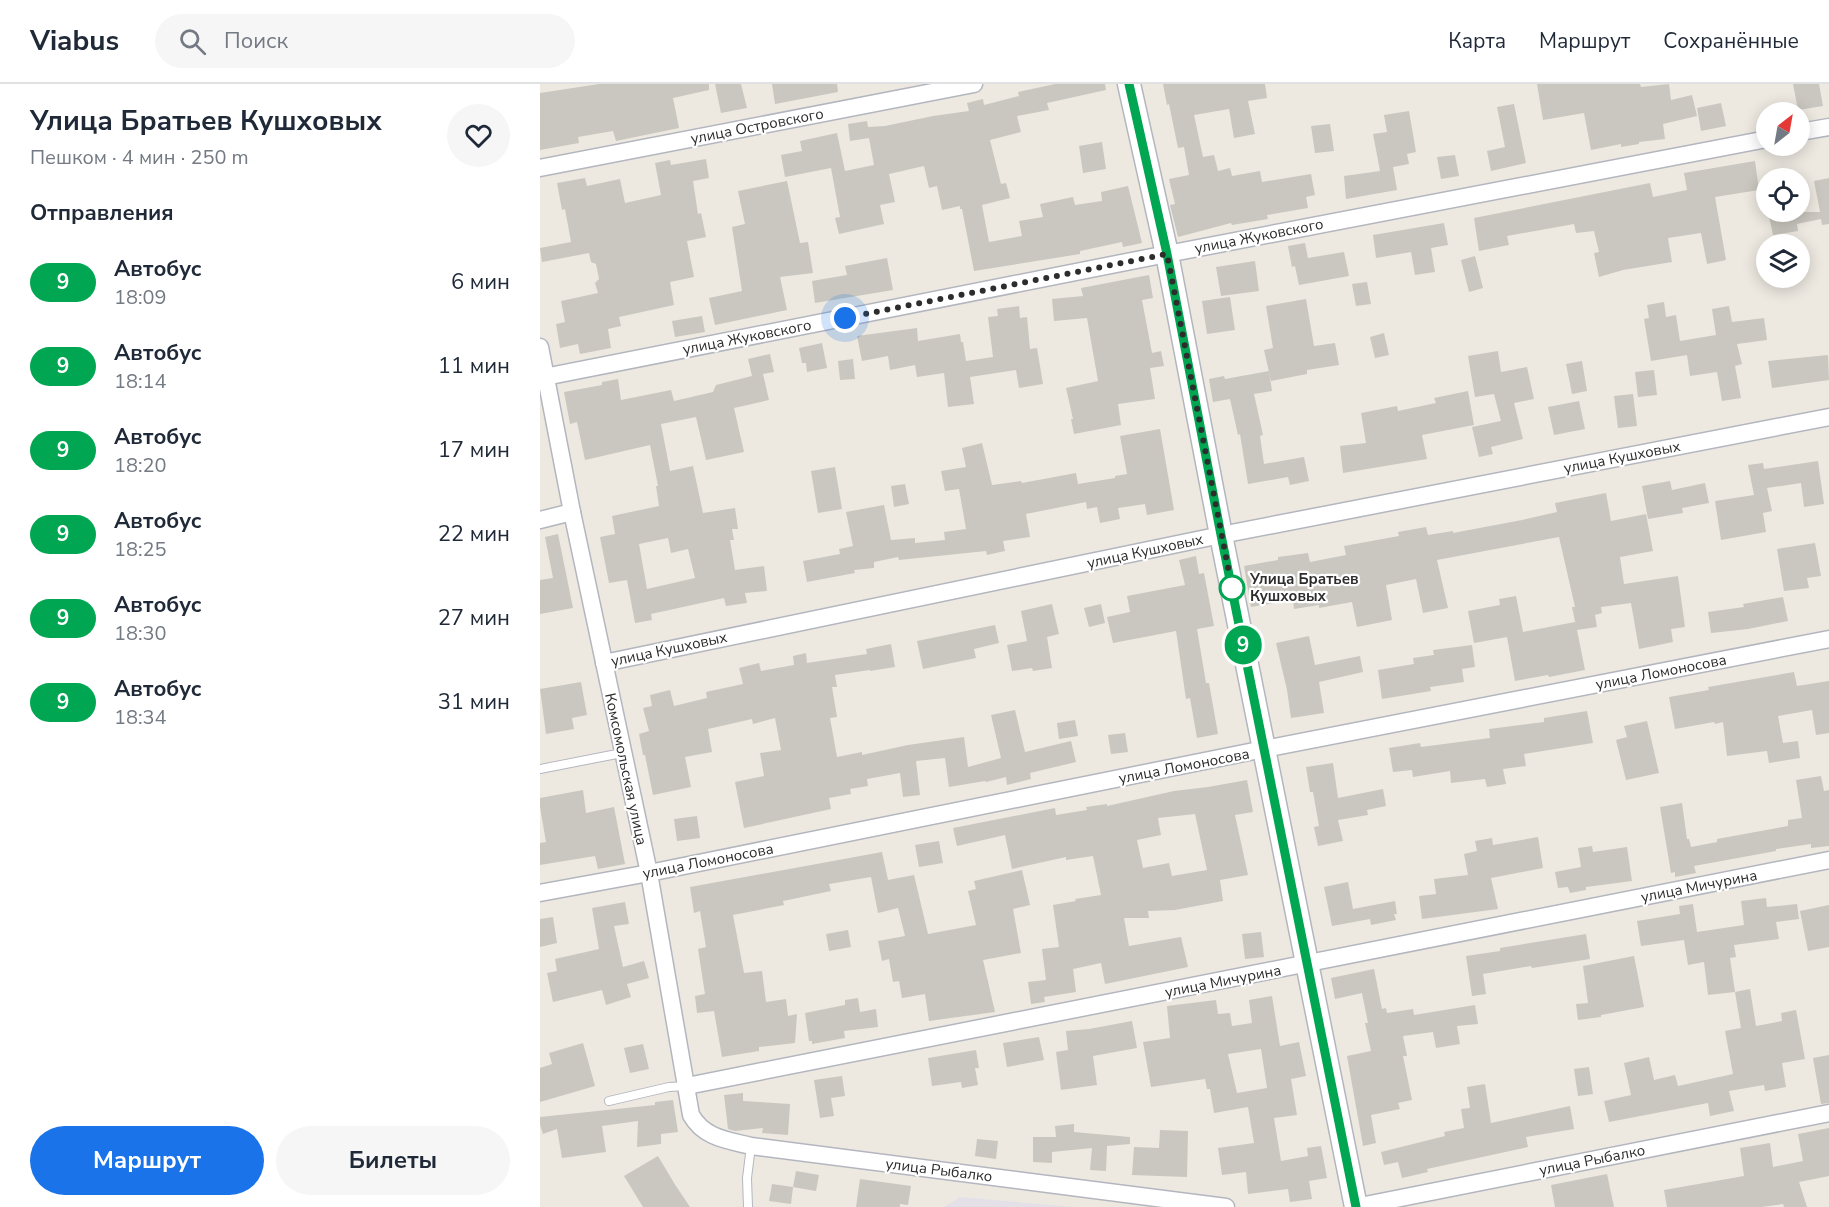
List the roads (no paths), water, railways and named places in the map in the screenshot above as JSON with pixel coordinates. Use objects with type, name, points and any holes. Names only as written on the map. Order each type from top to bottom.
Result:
[{"type":"street","name":"улица Островского","points":[[540,168],[974,84]]},
{"type":"street","points":[[1129,84],[1167,254],[1356,1207]]},
{"type":"street","points":[[1810,130],[1829,127]]},
{"type":"street","name":"улица Жуковского","points":[[543,378],[1167,254],[1756,141]]},
{"type":"street","name":"Комсомольская улица","points":[[540,347],[543,378],[649,873],[687,1086]]},
{"type":"street","name":"улица Кушховых","points":[[604,663],[1221,535],[1829,417]]},
{"type":"street","points":[[540,520],[572,512]]},
{"type":"street","name":"улица Ломоносова","points":[[540,893],[1829,639]]},
{"type":"street","name":"улица Мичурина","points":[[687,1086],[1829,860]]},
{"type":"street","name":"улица Рыбалко","points":[[687,1086],[691,1114],[701,1128],[713,1136],[751,1146],[1226,1207]]},
{"type":"street","name":"улица Рыбалко","points":[[1356,1207],[1829,1113]]},
{"type":"lane","points":[[540,769],[622,753]]},
{"type":"lane","points":[[609,1101],[669,1087],[687,1086]]},
{"type":"lane","points":[[748,1207],[747,1178],[751,1146]]},
{"type":"place","name":"Улица Братьев Кушховых","points":[[1232,588]]}]
